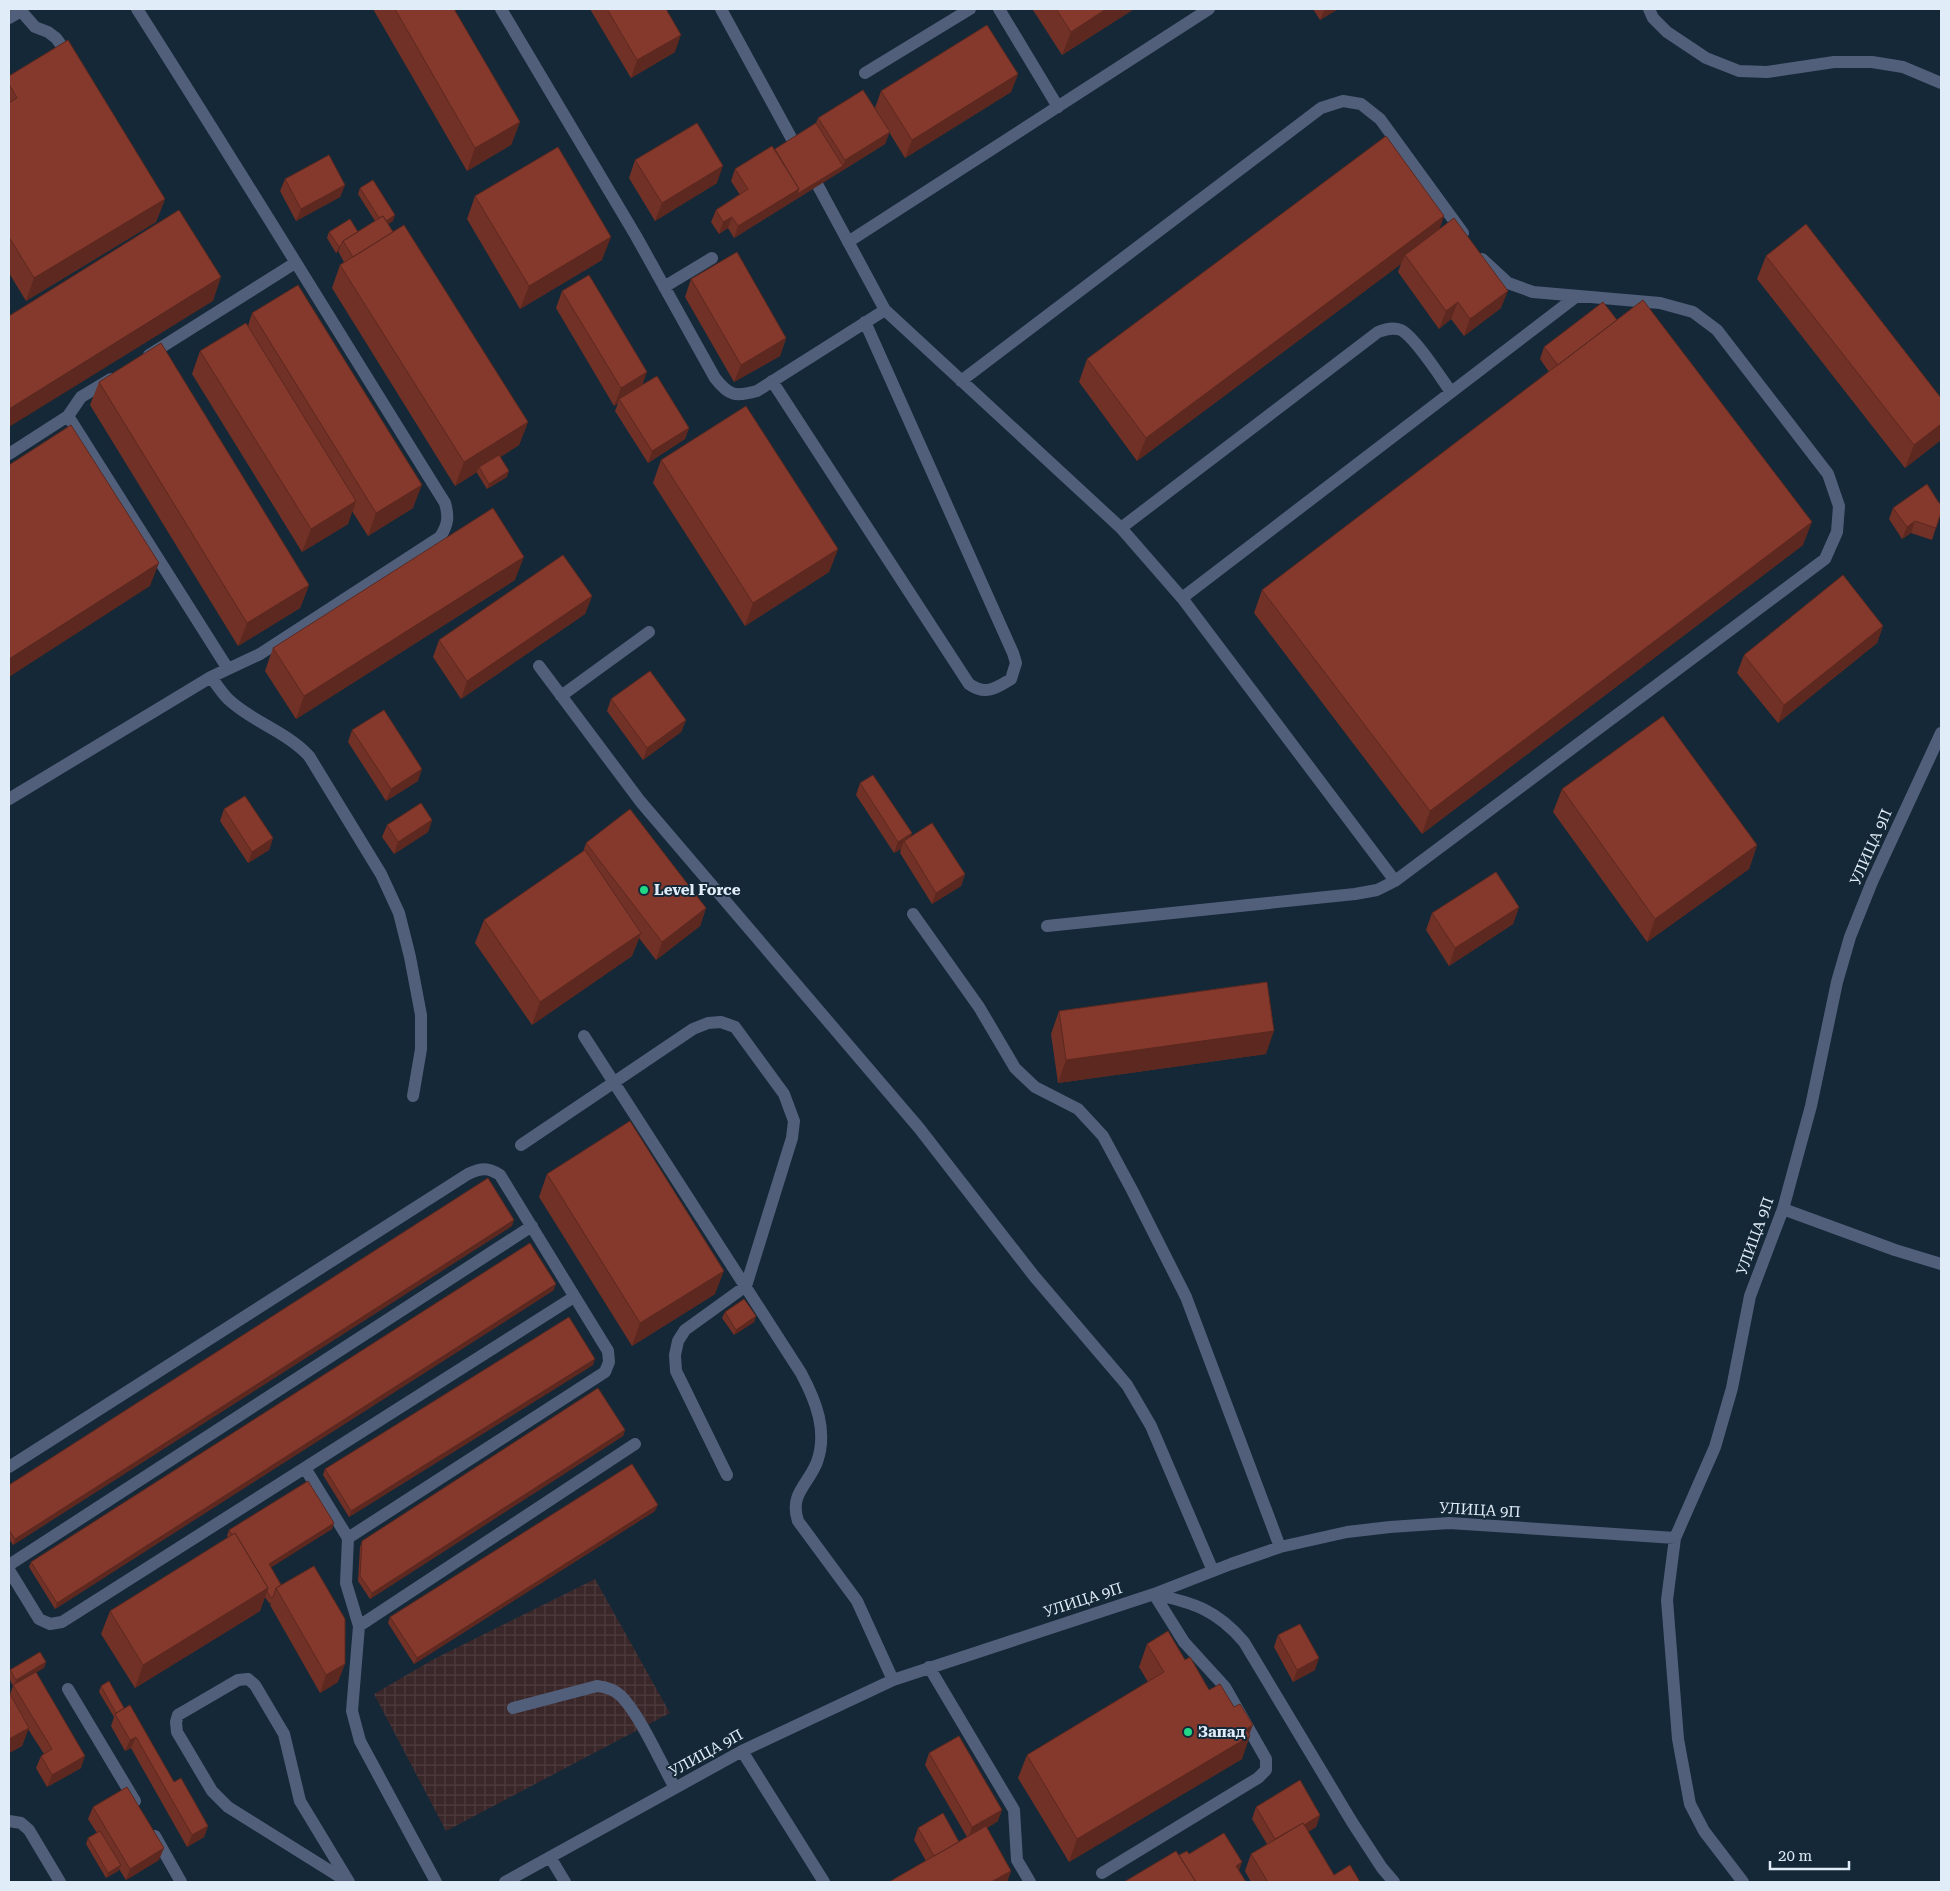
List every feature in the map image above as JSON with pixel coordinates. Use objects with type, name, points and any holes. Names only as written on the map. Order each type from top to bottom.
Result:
[{"type":"street","points":[[9,799],[211,677],[268,649],[440,537],[447,527],[448,516],[445,503],[238,168],[137,9]]},
{"type":"street","points":[[501,9],[664,287],[715,378],[726,391],[741,395],[757,391],[885,310]]},
{"type":"street","points":[[721,9],[885,310],[1121,528],[1182,598],[1395,881]]},
{"type":"street","points":[[865,73],[970,9]]},
{"type":"street","points":[[999,9],[1058,106]]},
{"type":"street","points":[[848,242],[1209,9]]},
{"type":"street","points":[[1650,9],[1653,18],[1667,32],[1706,58],[1739,71],[1766,72],[1834,62],[1872,62],[1903,67],[1941,83]]},
{"type":"street","points":[[9,18],[20,10],[35,27],[48,32],[56,38],[79,72]]},
{"type":"street","points":[[961,381],[1321,108],[1343,101],[1361,104],[1380,119],[1486,265],[1508,284],[1533,292],[1660,303],[1693,312],[1718,330],[1828,474],[1839,506],[1838,532],[1825,559],[1395,881],[1377,890],[1355,894],[1047,926]]},
{"type":"street","points":[[664,287],[712,258]]},
{"type":"street","points":[[139,361],[295,263]]},
{"type":"street","points":[[1182,598],[1577,296]]},
{"type":"street","points":[[772,382],[969,684],[977,690],[986,691],[1012,679],[1016,663],[1012,653],[865,322]]},
{"type":"street","points":[[1121,528],[1378,332],[1388,328],[1401,330],[1410,337],[1451,392]]},
{"type":"street","points":[[9,454],[68,416],[82,397],[122,372]]},
{"type":"street","points":[[68,416],[228,669]]},
{"type":"street","points":[[561,696],[649,632]]},
{"type":"street","points":[[539,666],[640,801],[919,1128],[1034,1276],[1127,1385],[1151,1426],[1213,1571]]},
{"type":"street","points":[[211,677],[227,698],[242,710],[297,743],[308,756],[381,874],[399,912],[421,1015],[421,1049],[414,1096]]},
{"type":"street","name":"УЛИЦА 9П","points":[[505,1882],[742,1751],[893,1680],[1154,1594],[1280,1548],[1347,1532],[1449,1523],[1675,1538],[1715,1446],[1732,1388],[1750,1296],[1783,1209],[1811,1106],[1837,982],[1850,937],[1872,882],[1941,733]]},
{"type":"street","points":[[913,914],[978,1008],[1019,1073],[1035,1087],[1078,1109],[1103,1136],[1186,1297],[1280,1548]]},
{"type":"street","points":[[520,1145],[693,1029],[708,1023],[721,1022],[735,1027],[784,1094],[794,1121],[792,1138],[746,1286],[685,1330],[678,1341],[674,1356],[676,1371],[727,1475]]},
{"type":"street","points":[[584,1036],[746,1286],[801,1373],[813,1396],[820,1421],[822,1441],[817,1461],[795,1502],[794,1509],[798,1521],[857,1601],[893,1680]]},
{"type":"street","points":[[9,1467],[468,1174],[481,1168],[492,1169],[500,1175],[608,1351],[609,1362],[605,1372],[348,1538]]},
{"type":"street","points":[[1783,1209],[1895,1250],[1941,1264]]},
{"type":"street","points":[[9,1565],[532,1226]]},
{"type":"street","points":[[9,1570],[39,1619],[50,1624],[62,1622],[574,1297]]},
{"type":"street","points":[[359,1626],[635,1444]]},
{"type":"street","points":[[305,1468],[348,1538],[346,1583],[359,1626],[352,1711],[354,1725],[436,1882]]},
{"type":"street","points":[[1675,1538],[1667,1600],[1678,1739],[1690,1804],[1704,1831],[1743,1882]]},
{"type":"street","points":[[1102,1873],[1258,1778],[1266,1770],[1266,1759],[1225,1687],[1184,1642],[1154,1594]]},
{"type":"street","points":[[1154,1594],[1190,1602],[1211,1611],[1229,1624],[1244,1642],[1352,1822],[1382,1868],[1394,1882]]},
{"type":"street","points":[[929,1667],[1014,1810],[1017,1860],[1030,1882]]},
{"type":"street","points":[[238,1680],[248,1680],[255,1685],[284,1734],[300,1801],[348,1882],[228,1807],[212,1791],[177,1732],[176,1722],[178,1715],[238,1680]]},
{"type":"street","points":[[513,1708],[597,1686],[610,1688],[621,1696],[631,1709],[675,1788]]},
{"type":"street","points":[[68,1690],[140,1811]]},
{"type":"street","points":[[742,1751],[824,1882]]},
{"type":"street","points":[[9,1821],[21,1822],[29,1830],[60,1882]]},
{"type":"street","points":[[150,1827],[181,1882]]},
{"type":"street","points":[[550,1857],[565,1882]]},
{"type":"shaded area","points":[[595,1579],[670,1713],[446,1831],[374,1694],[434,1659]]},
{"type":"building","points":[[395,9],[454,9],[520,122],[475,148]]},
{"type":"building","points":[[607,9],[666,9],[681,35],[637,60]]},
{"type":"building","points":[[1056,9],[1106,9],[1071,32]]},
{"type":"building","points":[[987,25],[1018,74],[912,140],[881,91]]},
{"type":"building","points":[[68,40],[165,199],[34,278],[9,237],[9,103],[17,98],[9,84],[9,76]]},
{"type":"building","points":[[863,90],[890,132],[845,160],[818,118]]},
{"type":"building","points":[[697,123],[723,166],[662,203],[635,160]]},
{"type":"building","points":[[816,123],[843,166],[797,194],[799,189],[775,149]]},
{"type":"building","points":[[1386,136],[1444,216],[1146,438],[1087,359]]},
{"type":"building","points":[[772,146],[799,189],[738,226],[732,217],[723,222],[716,210],[748,189],[735,169]]},
{"type":"building","points":[[558,147],[611,237],[529,286],[475,196]]},
{"type":"building","points":[[329,155],[345,185],[301,209],[285,179]]},
{"type":"building","points":[[373,180],[395,215],[386,221],[383,216],[379,218],[360,188]]},
{"type":"building","points":[[179,210],[221,277],[9,409],[9,316]]},
{"type":"building","points":[[383,216],[393,232],[353,257],[343,241]]},
{"type":"building","points":[[1454,218],[1508,291],[1470,319],[1458,302],[1446,311],[1405,255]]},
{"type":"building","points":[[350,219],[358,232],[343,241],[339,247],[329,232]]},
{"type":"building","points":[[1806,224],[1941,398],[1941,424],[1914,445],[1766,256]]},
{"type":"building","points":[[404,225],[528,422],[464,462],[340,265]]},
{"type":"building","points":[[737,252],[786,338],[741,365],[691,279]]},
{"type":"building","points":[[589,275],[647,372],[621,388],[562,291]]},
{"type":"building","points":[[298,285],[422,485],[376,513],[252,313]]},
{"type":"building","points":[[1643,300],[1812,522],[1430,811],[1262,590]]},
{"type":"building","points":[[1603,302],[1617,320],[1558,365],[1544,347]]},
{"type":"building","points":[[246,323],[356,501],[311,529],[200,351]]},
{"type":"building","points":[[161,343],[309,585],[247,623],[99,382]]},
{"type":"building","points":[[657,376],[689,428],[652,451],[619,399]]},
{"type":"building","points":[[746,406],[838,549],[753,603],[661,460]]},
{"type":"building","points":[[71,425],[159,563],[9,659],[9,465]]},
{"type":"building","points":[[499,455],[509,471],[489,484],[479,467]]},
{"type":"building","points":[[1927,484],[1939,503],[1941,503],[1941,512],[1936,528],[1915,521],[1907,527],[1893,508]]},
{"type":"building","points":[[493,508],[524,557],[304,696],[273,648]]},
{"type":"building","points":[[563,555],[592,596],[467,681],[439,640]]},
{"type":"building","points":[[1843,575],[1883,626],[1784,705],[1744,655]]},
{"type":"building","points":[[650,671],[686,720],[647,748],[611,699]]},
{"type":"building","points":[[384,710],[422,769],[391,789],[352,730]]},
{"type":"building","points":[[1663,716],[1757,845],[1655,919],[1562,789]]},
{"type":"building","points":[[873,775],[912,833],[898,842],[860,783]]},
{"type":"building","points":[[245,796],[273,838],[252,852],[224,809]]},
{"type":"building","points":[[421,803],[432,820],[398,842],[387,825]]},
{"type":"building","points":[[630,809],[706,908],[662,942],[586,843]]},
{"type":"building","points":[[932,823],[965,874],[936,893],[904,841]]},
{"type":"building","points":[[585,850],[641,933],[540,1002],[484,920]]},
{"type":"building","points":[[1496,872],[1519,907],[1455,948],[1432,913]]},
{"type":"building","points":[[1267,982],[1274,1031],[1066,1060],[1059,1011]]},
{"type":"building","points":[[630,1121],[724,1271],[640,1323],[547,1174]]},
{"type":"building","points":[[488,1178],[514,1220],[15,1539],[9,1530],[9,1485]]},
{"type":"building","points":[[530,1243],[556,1284],[57,1603],[31,1562]]},
{"type":"building","points":[[744,1299],[756,1316],[736,1330],[725,1312]]},
{"type":"building","points":[[569,1317],[595,1359],[351,1511],[325,1469]]},
{"type":"building","points":[[598,1388],[625,1430],[372,1593],[360,1576],[362,1541]]},
{"type":"building","points":[[632,1464],[658,1505],[417,1658],[390,1617]]},
{"type":"building","points":[[308,1481],[334,1523],[269,1564],[281,1585],[276,1588],[271,1598],[267,1591],[268,1588],[235,1533],[232,1535],[229,1530]]},
{"type":"building","points":[[235,1533],[268,1588],[143,1665],[110,1611]]},
{"type":"building","points":[[314,1566],[345,1619],[345,1664],[326,1675],[276,1588]]},
{"type":"building","points":[[1300,1624],[1319,1658],[1297,1670],[1278,1635]]},
{"type":"building","points":[[1168,1631],[1185,1660],[1190,1657],[1209,1690],[1220,1684],[1234,1707],[1240,1704],[1253,1725],[1246,1729],[1250,1736],[1077,1839],[1027,1755],[1164,1672],[1147,1644]]},
{"type":"building","points":[[40,1652],[46,1662],[16,1680],[10,1670]]},
{"type":"building","points":[[36,1672],[85,1756],[52,1775],[41,1756],[52,1749],[13,1685]]},
{"type":"building","points":[[109,1681],[124,1708],[116,1713],[101,1686]]},
{"type":"building","points":[[9,1692],[29,1728],[9,1739]]},
{"type":"building","points":[[130,1705],[174,1782],[181,1778],[208,1826],[192,1835],[136,1737],[130,1740],[115,1714]]},
{"type":"building","points":[[959,1736],[1002,1810],[972,1827],[929,1753]]},
{"type":"building","points":[[1300,1780],[1320,1815],[1275,1839],[1256,1807]]},
{"type":"building","points":[[127,1787],[164,1848],[130,1869],[93,1807]]},
{"type":"building","points":[[943,1813],[959,1842],[934,1856],[918,1828]]},
{"type":"building","points":[[1303,1823],[1334,1875],[1350,1865],[1360,1882],[1268,1882],[1251,1854]]},
{"type":"building","points":[[986,1826],[1011,1871],[991,1882],[889,1882]]},
{"type":"building","points":[[100,1831],[121,1865],[108,1873],[88,1838]]},
{"type":"building","points":[[1224,1833],[1242,1862],[1236,1866],[1246,1882],[1196,1882],[1179,1855],[1187,1851],[1189,1854]]},
{"type":"building","points":[[1176,1851],[1196,1882],[1124,1882]]},
{"type":"place","name":"Level Force","points":[[644,890]]},
{"type":"place","name":"Запад","points":[[1188,1732]]}]
